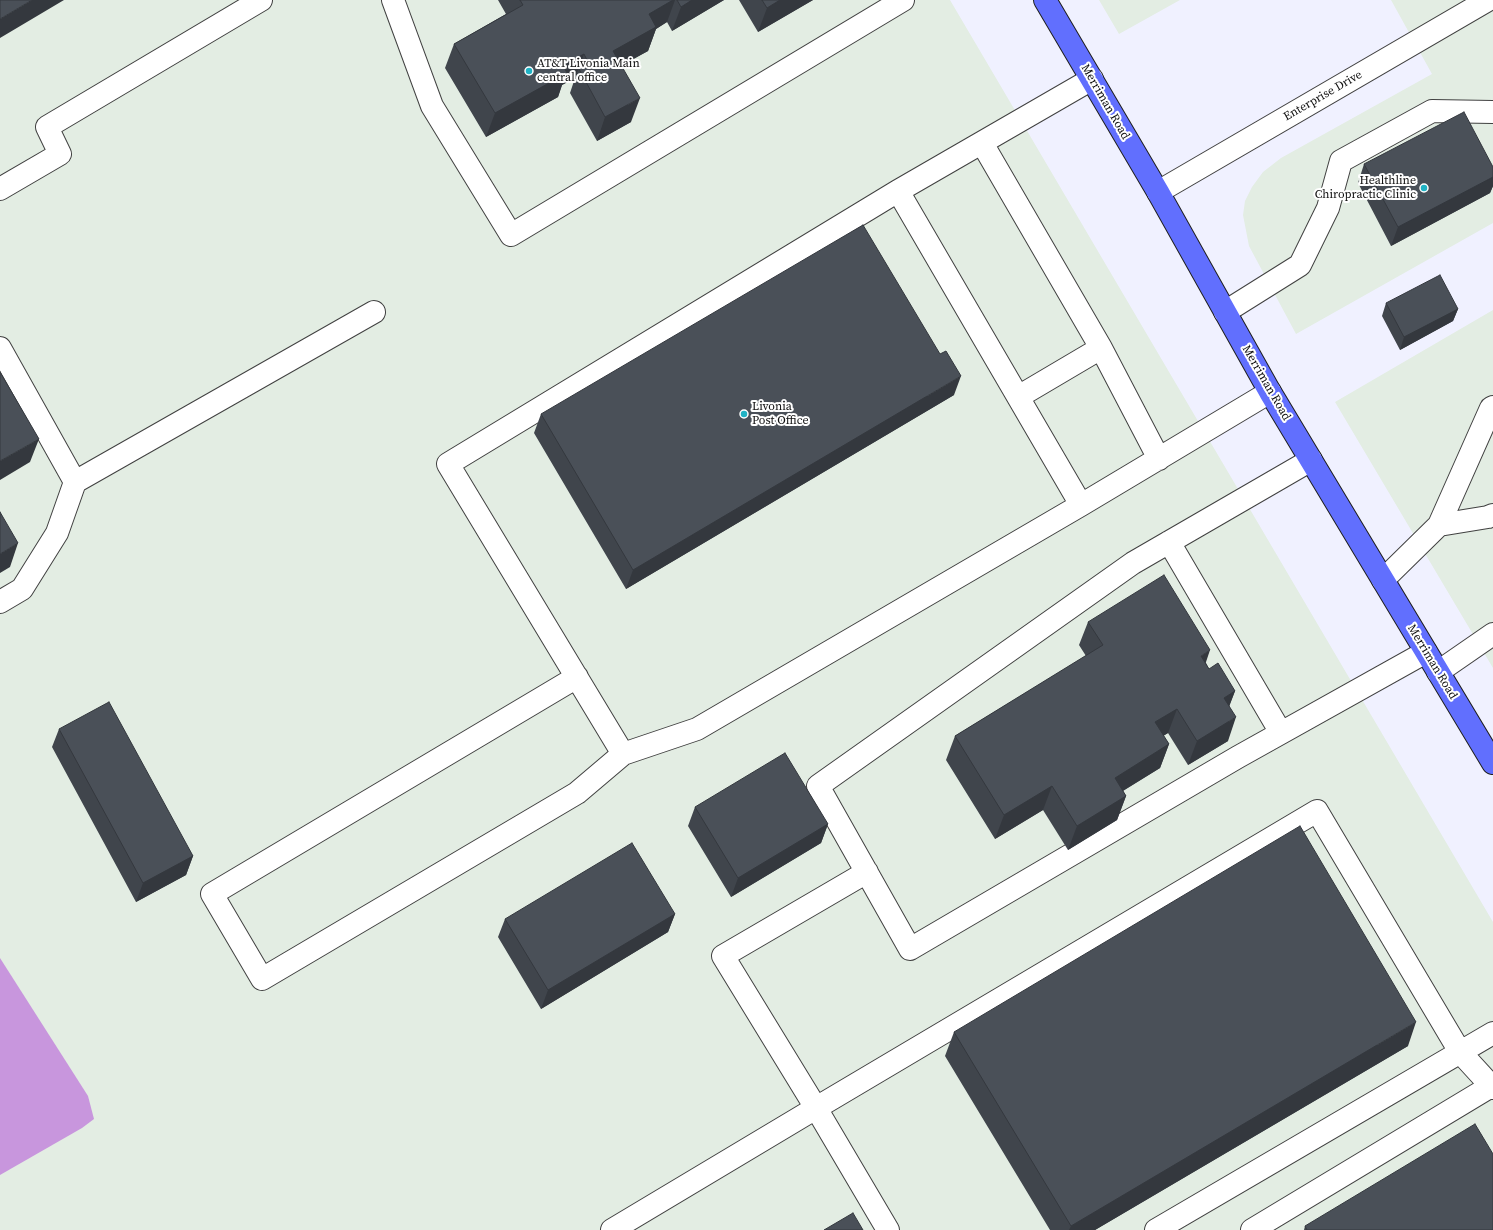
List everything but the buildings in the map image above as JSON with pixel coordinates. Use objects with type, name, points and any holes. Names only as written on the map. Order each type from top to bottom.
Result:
[{"type":"main road","name":"Merriman Road","points":[[1045,0],[1158,192],[1270,392],[1438,672],[1490,752]]},
{"type":"street","points":[[0,189],[60,154],[47,127],[261,0]]},
{"type":"street","points":[[393,0],[432,106],[511,236],[903,0]]},
{"type":"street","name":"Enterprise Drive","points":[[1158,192],[1488,0]]},
{"type":"street","points":[[623,754],[448,464],[898,191],[1092,78]]},
{"type":"street","points":[[1225,312],[1300,265],[1328,208],[1342,161],[1432,111],[1493,112]]},
{"type":"street","points":[[982,143],[1101,348],[1159,459]]},
{"type":"street","points":[[898,191],[1081,505]]},
{"type":"street","points":[[0,602],[22,588],[57,533],[75,482],[374,312]]},
{"type":"street","points":[[0,348],[75,482]]},
{"type":"street","points":[[1018,397],[1101,348]]},
{"type":"street","points":[[582,685],[212,894],[262,979],[578,793],[623,754],[697,729],[1081,505],[1270,392]]},
{"type":"street","points":[[1383,580],[1438,526],[1491,408],[1493,407]]},
{"type":"street","points":[[1311,460],[1133,563],[818,786],[910,949],[1282,732],[1426,652]]},
{"type":"street","points":[[1438,526],[1493,515]]},
{"type":"street","points":[[1169,542],[1282,732]]},
{"type":"street","points":[[1438,672],[1493,634]]},
{"type":"street","points":[[612,1230],[1316,811],[1460,1052],[1493,1086],[1252,1230]]},
{"type":"street","points":[[867,872],[723,956],[816,1108],[888,1230]]},
{"type":"street","points":[[1156,1230],[1493,1033]]},
{"type":"shaded area","points":[[0,0],[950,0],[1493,922],[1493,1230],[0,1230]]},
{"type":"shaded area","points":[[1099,0],[1180,0],[1119,34]]},
{"type":"shaded area","points":[[1391,0],[1493,0],[1493,223],[1296,334],[1249,246],[1243,215],[1245,201],[1252,187],[1263,172],[1281,158],[1432,74]]},
{"type":"shaded area","points":[[1493,310],[1493,668],[1335,402]]},
{"type":"shaded area","points":[[0,958],[88,1096],[94,1119],[82,1128],[0,1175]]},
{"type":"place","name":"AT&T Livonia Main central office","points":[[529,71]]},
{"type":"place","name":"Healthline Chiropractic Clinic","points":[[1424,188]]},
{"type":"place","name":"Livonia Post Office","points":[[744,414]]}]
